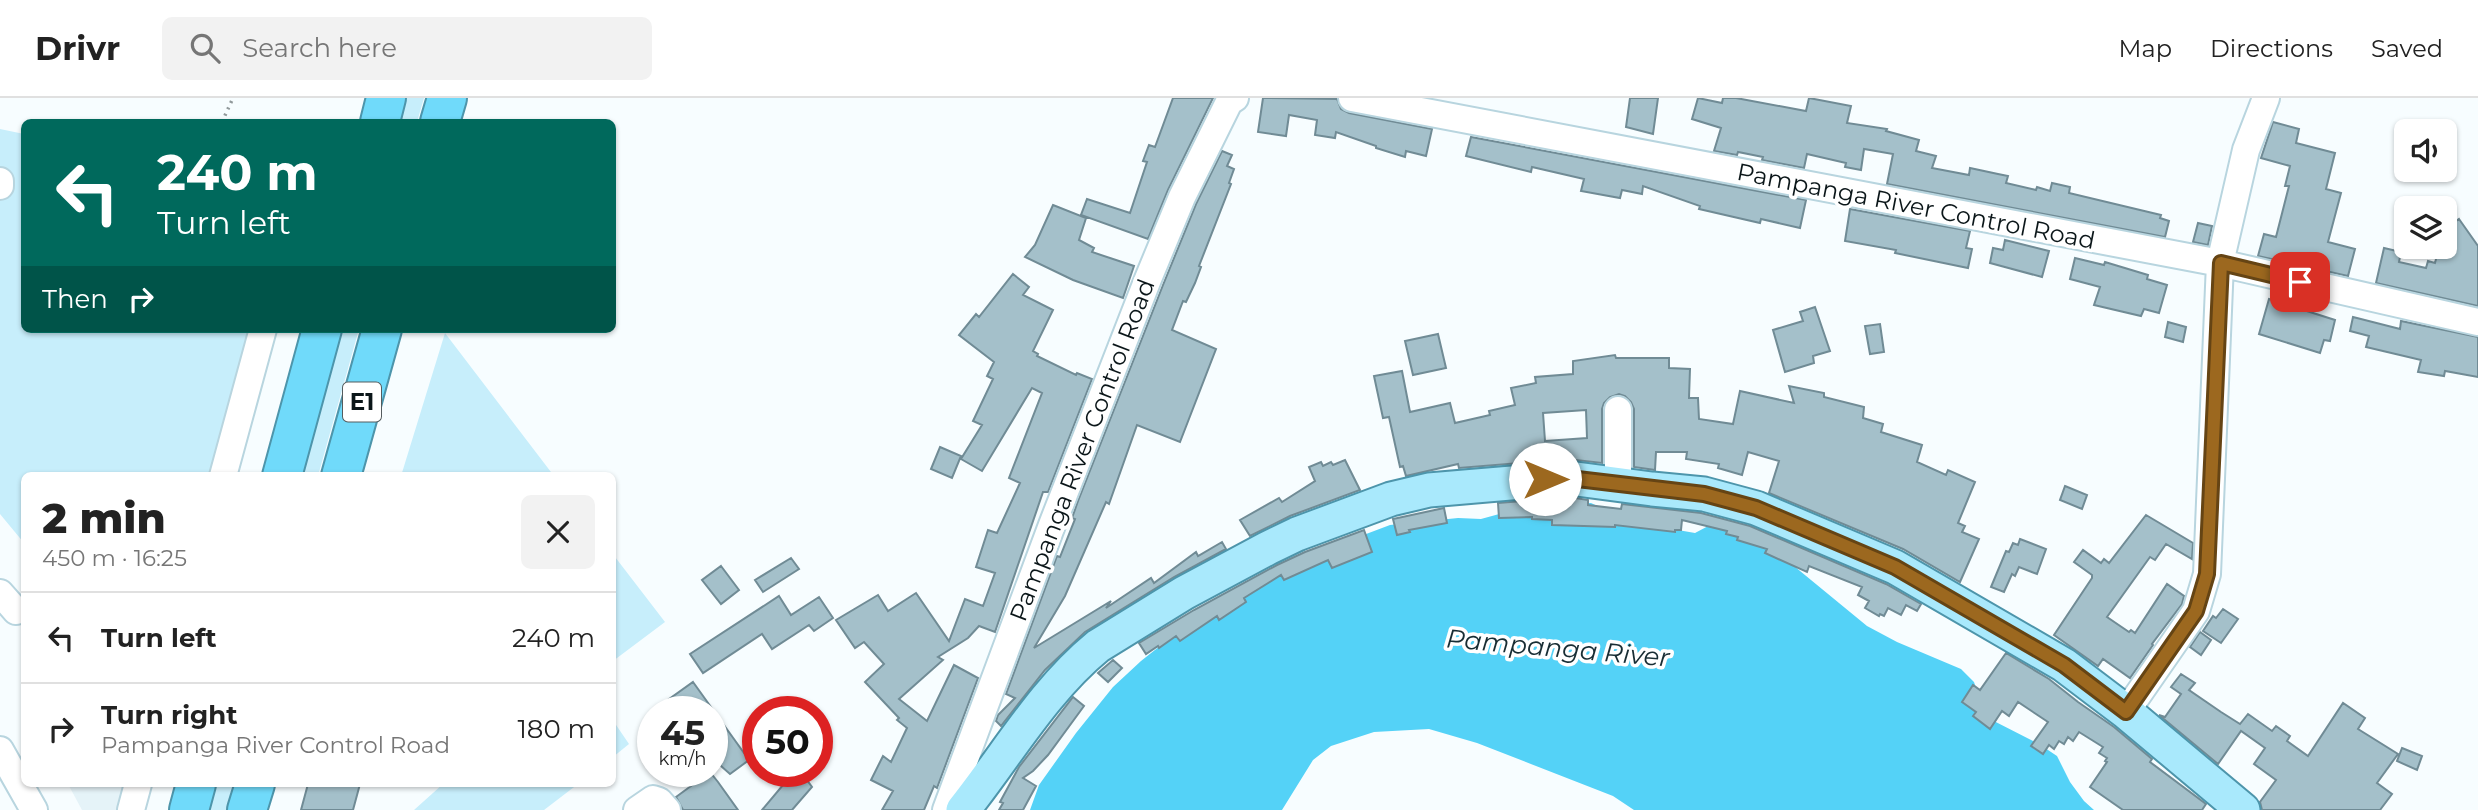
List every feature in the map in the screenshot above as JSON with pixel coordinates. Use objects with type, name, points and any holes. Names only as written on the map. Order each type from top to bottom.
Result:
[{"type":"highway","points":[[381,119],[386,98]]},
{"type":"highway","points":[[441,119],[447,98]]},
{"type":"highway","name":"E1","points":[[283,472],[321,333]]},
{"type":"highway","name":"E1","points":[[342,472],[381,333]]},
{"type":"highway","points":[[189,810],[195,787]]},
{"type":"highway","points":[[247,810],[254,787]]},
{"type":"main road","points":[[962,810],[1023,728],[1084,658],[1098,646],[1184,593],[1268,548],[1391,499],[1429,490],[1569,478],[1704,494],[1756,508],[1895,567],[2064,665],[2126,712],[2244,810]]},
{"type":"street","name":"Pampanga River Control Road","points":[[946,810],[1052,525],[1148,279],[1182,198],[1229,102],[1235,98]]},
{"type":"street","name":"Pampanga River Control Road","points":[[1352,98],[2221,263],[2478,322]]},
{"type":"street","points":[[2126,712],[2196,611],[2207,574],[2221,263],[2246,150],[2266,98]]},
{"type":"street","points":[[224,472],[262,333]]},
{"type":"street","points":[[1618,410],[1618,485]]},
{"type":"street","points":[[0,786],[4,756]]},
{"type":"street","points":[[4,756],[33,810]]},
{"type":"street","points":[[131,810],[137,787]]},
{"type":"street","points":[[637,810],[653,799],[659,801],[667,810]]},
{"type":"path","points":[[223,119],[233,98]]},
{"type":"shaded area","points":[[404,98],[424,98],[418,119],[398,119]]},
{"type":"shaded area","points":[[0,129],[21,133],[21,333],[260,333],[221,472],[21,472],[21,539],[0,514]]},
{"type":"shaded area","points":[[339,333],[358,333],[319,472],[300,472]]},
{"type":"shaded area","points":[[445,333],[551,472],[402,472]]},
{"type":"shaded area","points":[[616,558],[665,622],[616,659]]},
{"type":"shaded area","points":[[616,725],[629,744],[616,755]]},
{"type":"shaded area","points":[[70,787],[130,787],[123,810],[82,810]]},
{"type":"shaded area","points":[[215,787],[232,787],[226,810],[209,810]]},
{"type":"shaded area","points":[[440,787],[574,787],[544,810],[414,810]]},
{"type":"water","name":"Pampanga River","points":[[1591,503],[1632,522],[1695,533],[1720,523],[1783,557],[1867,626],[1961,669],[1974,682],[1986,717],[2057,756],[2070,782],[2094,810],[1634,810],[1613,796],[1477,743],[1429,729],[1374,732],[1331,746],[1313,760],[1282,810],[1030,810],[1039,785],[1113,687],[1198,616],[1345,542],[1390,525],[1458,518],[1481,519],[1532,505]]},
{"type":"building","points":[[1173,98],[1213,98],[1168,190],[1148,239],[1081,215],[1087,199],[1130,213],[1147,162],[1143,161],[1149,145],[1155,147]]},
{"type":"building","points":[[1263,98],[1337,99],[1341,109],[1349,113],[1432,129],[1426,156],[1406,151],[1405,157],[1336,132],[1335,138],[1315,135],[1317,120],[1289,115],[1286,136],[1258,132]]},
{"type":"building","points":[[1630,98],[1658,98],[1653,134],[1626,127]]},
{"type":"building","points":[[1698,98],[1722,103],[1723,98],[1736,98],[1806,111],[1809,98],[1851,106],[1847,123],[1887,129],[1886,131],[1919,140],[1916,151],[1936,156],[1932,168],[1969,175],[1970,168],[2008,176],[2006,183],[2036,190],[2037,187],[2050,191],[2052,183],[2070,187],[2069,193],[2161,215],[2160,218],[2169,221],[2165,237],[1887,184],[1893,154],[1864,149],[1861,170],[1845,167],[1846,163],[1807,154],[1804,168],[1762,160],[1763,157],[1738,152],[1737,155],[1714,151],[1721,128],[1692,119]]},
{"type":"building","points":[[2273,122],[2299,129],[2296,143],[2335,153],[2326,189],[2341,193],[2328,242],[2355,249],[2348,276],[2258,256],[2264,234],[2276,237],[2289,186],[2285,186],[2290,166],[2261,158]]},
{"type":"building","points":[[1471,137],[1806,200],[1800,228],[1761,219],[1760,223],[1699,209],[1700,206],[1643,186],[1642,194],[1622,190],[1620,198],[1581,191],[1584,179],[1532,167],[1531,172],[1466,156]]},
{"type":"building","points":[[1222,151],[1232,155],[1227,166],[1234,169],[1229,183],[1231,184],[1195,283],[1186,302],[1183,301],[1172,330],[1216,349],[1180,442],[1137,425],[1109,504],[1106,502],[1065,596],[1034,648],[1111,601],[1106,608],[1151,578],[1154,583],[1196,552],[1198,556],[1222,542],[1226,549],[1174,577],[1085,632],[1045,670],[1001,726],[996,721],[998,715],[1015,698],[1006,694],[1057,556],[1060,557],[1075,519],[1072,518],[1078,501],[1196,204]]},
{"type":"building","points":[[1053,205],[1086,218],[1079,240],[1094,248],[1092,252],[1134,266],[1123,298],[1073,280],[1025,257],[1035,245]]},
{"type":"building","points":[[1850,209],[1970,231],[1966,248],[1972,249],[1968,268],[1895,253],[1896,250],[1845,241]]},
{"type":"building","points":[[2459,219],[2478,246],[2478,306],[2376,283],[2384,248],[2394,250],[2394,259],[2400,259],[2399,262],[2426,268],[2428,261],[2435,263],[2436,259],[2457,259]]},
{"type":"building","points":[[2198,223],[2212,226],[2208,245],[2193,242]]},
{"type":"building","points":[[2005,240],[2049,251],[2042,277],[1990,263],[1993,248],[2003,250]]},
{"type":"building","points":[[2075,258],[2104,265],[2105,262],[2148,275],[2147,279],[2167,285],[2159,313],[2144,309],[2141,316],[2094,305],[2100,287],[2070,279]]},
{"type":"building","points":[[1013,274],[1029,287],[1023,295],[1053,310],[1033,351],[1037,356],[1076,375],[1077,373],[1092,379],[1048,492],[1043,492],[995,632],[979,626],[968,638],[938,657],[943,660],[899,699],[927,721],[954,665],[978,678],[937,788],[934,786],[924,810],[882,810],[893,791],[871,780],[883,756],[891,762],[907,728],[865,682],[884,664],[864,642],[855,648],[836,620],[878,595],[888,611],[916,593],[949,641],[965,599],[983,606],[995,573],[976,567],[988,530],[997,533],[1020,483],[1009,478],[1042,393],[1032,388],[982,471],[961,459],[982,425],[973,421],[993,379],[987,376],[994,362],[959,335],[976,314],[979,317]]},
{"type":"building","points":[[2269,299],[2335,320],[2330,341],[2324,340],[2320,353],[2259,334]]},
{"type":"building","points":[[1815,307],[1830,351],[1813,356],[1814,363],[1785,372],[1773,330],[1803,321],[1800,312]]},
{"type":"building","points":[[2353,317],[2400,329],[2401,321],[2478,337],[2478,377],[2445,371],[2444,376],[2418,372],[2421,360],[2366,347],[2369,336],[2350,331]]},
{"type":"building","points":[[2168,322],[2186,327],[2183,342],[2165,337]]},
{"type":"building","points":[[1880,324],[1884,352],[1870,354],[1865,326]]},
{"type":"building","points":[[1438,334],[1446,368],[1413,375],[1405,341]]},
{"type":"building","points":[[1615,355],[1616,358],[1669,358],[1669,368],[1690,369],[1689,398],[1698,398],[1699,419],[1733,424],[1740,391],[1794,403],[1789,386],[1824,393],[1824,397],[1864,407],[1863,418],[1883,424],[1881,432],[1922,445],[1917,462],[1946,475],[1948,470],[1975,482],[1958,523],[1965,526],[1962,532],[1979,539],[1960,582],[1903,549],[1769,493],[1779,461],[1748,452],[1742,475],[1718,468],[1719,464],[1686,459],[1687,452],[1656,452],[1655,470],[1634,467],[1634,409],[1625,396],[1619,394],[1610,397],[1602,409],[1602,463],[1567,459],[1459,468],[1458,464],[1406,476],[1403,466],[1400,467],[1389,417],[1383,418],[1374,376],[1402,371],[1410,412],[1450,403],[1455,423],[1490,415],[1489,411],[1515,405],[1511,388],[1536,383],[1535,377],[1573,374],[1573,361]],"holes":[[[1586,410],[1587,438],[1545,441],[1543,413]]]},
{"type":"building","points":[[940,447],[961,456],[952,478],[931,469]]},
{"type":"building","points":[[1345,460],[1360,490],[1290,516],[1250,536],[1240,520],[1279,498],[1282,502],[1315,481],[1309,467],[1321,462],[1323,466],[1331,462],[1333,465]]},
{"type":"building","points":[[2065,486],[2087,495],[2082,509],[2060,500]]},
{"type":"building","points":[[1569,497],[1588,500],[1588,505],[1621,509],[1622,504],[1701,513],[1750,526],[1886,584],[1921,604],[1917,611],[1906,605],[1901,615],[1888,608],[1884,616],[1879,616],[1865,608],[1869,601],[1858,595],[1862,587],[1809,566],[1807,572],[1765,553],[1767,549],[1737,540],[1738,537],[1726,534],[1727,531],[1682,520],[1681,530],[1675,532],[1615,525],[1552,525],[1552,520],[1532,517],[1499,518],[1498,503]]},
{"type":"building","points":[[1444,508],[1447,523],[1397,535],[1393,519]]},
{"type":"building","points":[[2146,515],[2193,543],[2192,559],[2166,544],[2155,560],[2150,557],[2107,617],[2129,632],[2131,630],[2135,633],[2167,584],[2184,596],[2182,604],[2130,678],[2103,659],[2098,666],[2054,635],[2092,578],[2092,575],[2074,562],[2083,550],[2101,563],[2104,559],[2109,563]]},
{"type":"building","points":[[1364,530],[1372,552],[1332,568],[1328,560],[1284,580],[1281,575],[1244,598],[1246,602],[1219,620],[1217,616],[1180,641],[1176,636],[1146,654],[1139,643],[1277,565]]},
{"type":"building","points":[[2020,539],[2046,549],[2037,574],[2019,567],[2015,576],[2012,574],[2004,592],[1991,587],[2006,551],[2009,552],[2013,543],[2018,545]]},
{"type":"building","points":[[791,558],[799,569],[763,592],[755,580]]},
{"type":"building","points":[[721,566],[739,590],[721,604],[702,580]]},
{"type":"building","points":[[779,596],[791,615],[819,597],[833,618],[814,631],[809,625],[772,649],[762,634],[703,673],[690,654]]},
{"type":"building","points":[[2223,609],[2238,619],[2221,643],[2203,631],[2213,616],[2216,618]]},
{"type":"building","points":[[2200,632],[2211,640],[2201,655],[2190,647]]},
{"type":"building","points":[[2006,653],[2049,679],[2114,727],[2152,759],[2150,762],[2206,804],[2202,810],[2123,810],[2090,787],[2107,762],[2107,758],[2099,753],[2103,747],[2079,732],[2073,741],[2068,737],[2064,744],[2059,741],[2054,749],[2049,745],[2043,754],[2031,746],[2048,722],[2018,702],[2009,716],[2002,711],[1990,729],[1973,716],[1976,712],[1962,702],[1973,685],[1980,690]]},
{"type":"building","points":[[1113,660],[1122,668],[1108,682],[1098,673]]},
{"type":"building","points":[[2181,674],[2195,683],[2189,690],[2221,712],[2240,724],[2248,714],[2272,731],[2276,726],[2290,736],[2287,741],[2308,756],[2343,703],[2365,718],[2358,729],[2398,754],[2377,783],[2392,794],[2380,810],[2262,810],[2260,802],[2276,780],[2254,764],[2265,748],[2241,731],[2218,764],[2159,715],[2165,717],[2181,694],[2171,687]]},
{"type":"building","points":[[693,682],[703,696],[673,696]]},
{"type":"building","points":[[1073,697],[1084,706],[1048,755],[1023,778],[1036,786],[1023,810],[999,810],[1003,803],[1000,802],[1019,767]]},
{"type":"building","points":[[728,731],[742,750],[742,765],[730,774]]},
{"type":"building","points":[[2402,748],[2422,756],[2417,770],[2397,761]]},
{"type":"building","points":[[307,787],[359,787],[353,810],[301,810]]},
{"type":"building","points":[[690,787],[721,787],[738,810],[683,810],[676,797]]},
{"type":"building","points":[[781,787],[812,787],[792,810],[762,810]]},
{"type":"route","points":[[1545,479],[1569,478],[1704,494],[1756,508],[1895,567],[2064,665],[2126,712],[2196,611],[2207,574],[2221,263],[2300,282]]}]
